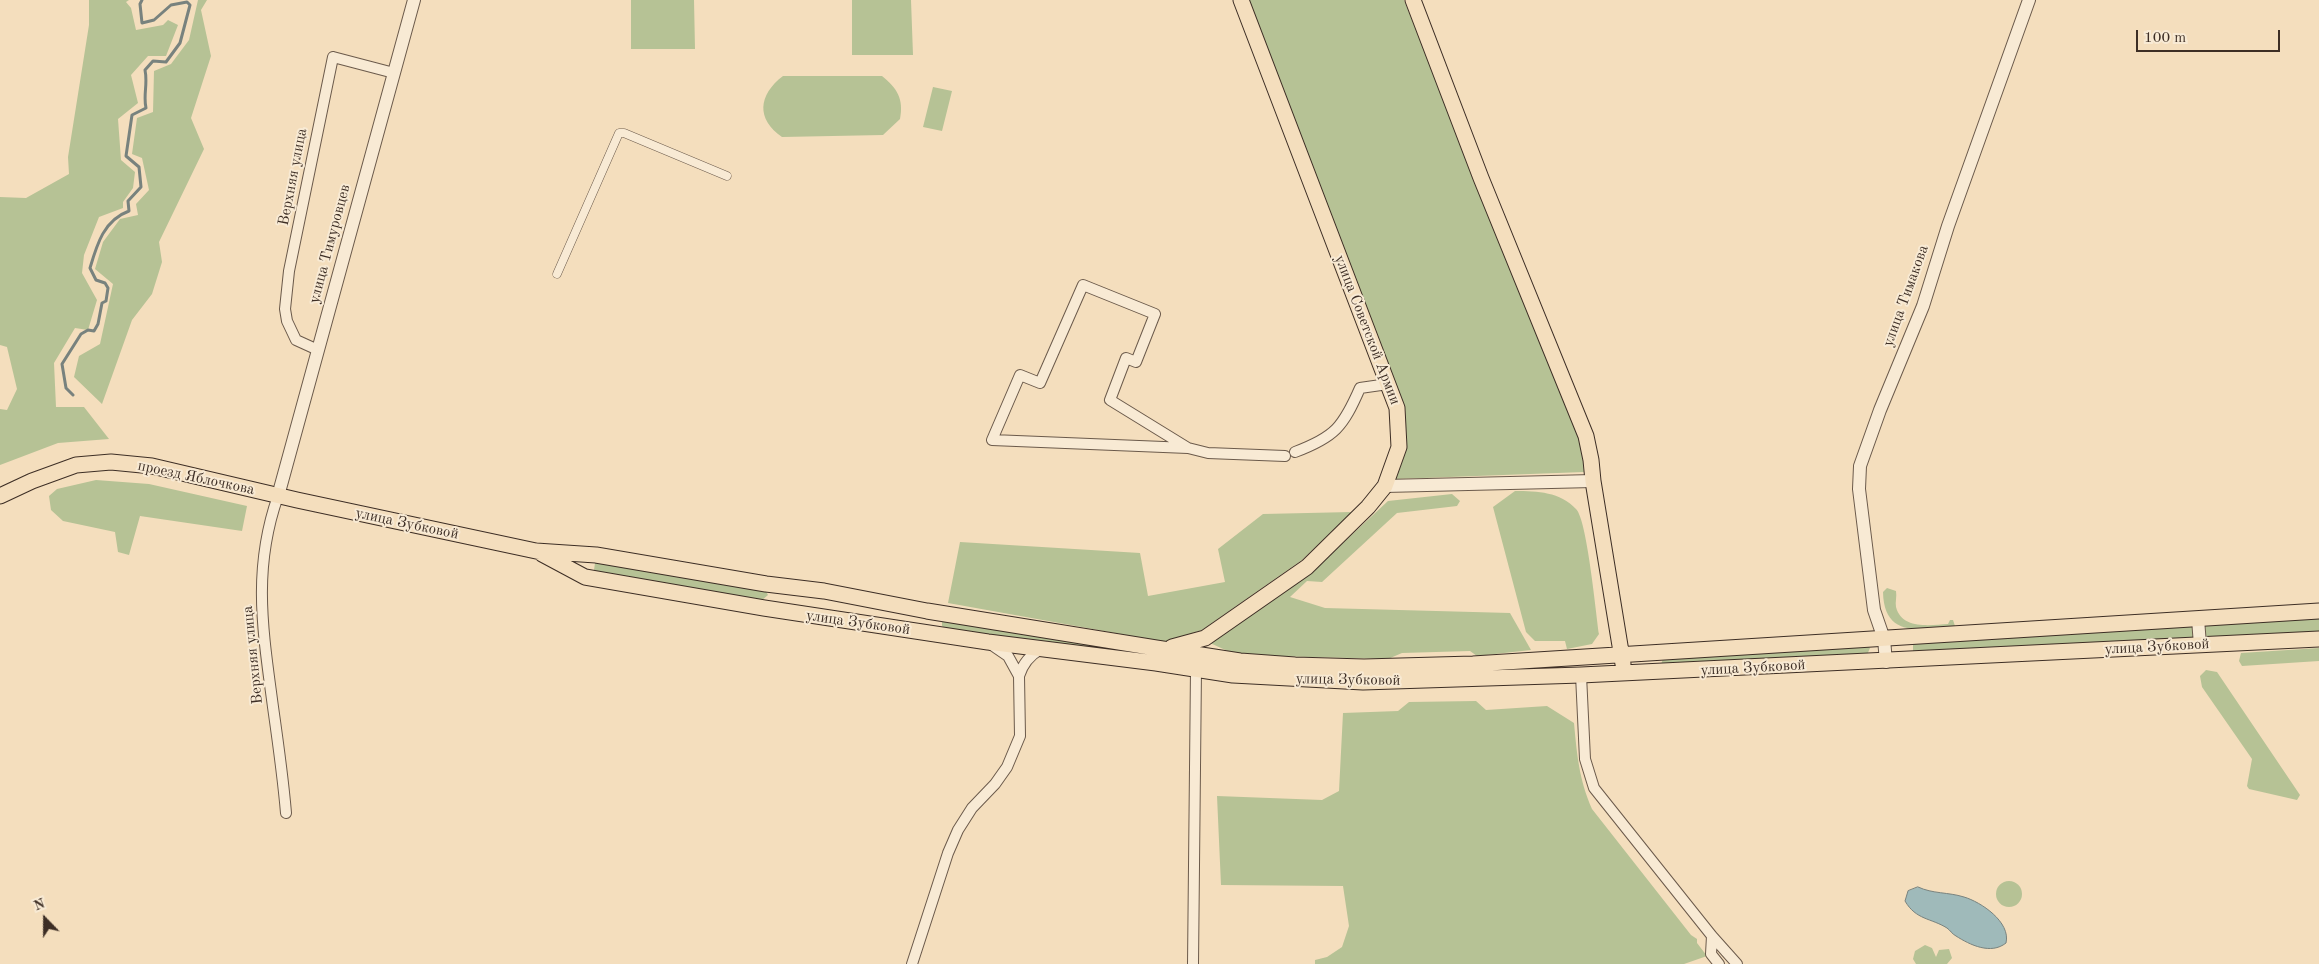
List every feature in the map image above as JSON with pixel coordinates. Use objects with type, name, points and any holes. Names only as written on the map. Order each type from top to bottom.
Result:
[{"type":"main road","name":"улица Советской Армии","points":[[1165,649],[1205,638],[1307,567],[1368,507],[1385,486],[1399,447],[1397,408],[1241,0]]},
{"type":"main road","points":[[1412,0],[1481,178],[1586,436],[1592,460],[1593,481],[1625,673]]},
{"type":"main road","name":"проезд Яблочкова","points":[[0,496],[32,481],[76,465],[111,462],[152,466],[278,496]]},
{"type":"main road","name":"улица Зубковой","points":[[278,496],[536,551],[596,555],[766,584],[794,586],[944,613],[1240,661],[1364,667],[1622,656],[2319,612]]},
{"type":"main road","name":"улица Зубковой","points":[[536,551],[585,576],[819,618],[1233,675],[1291,679],[1363,682],[1581,676],[1886,662],[2319,638]]},
{"type":"main road","points":[[585,576],[580,568],[583,559],[596,555]]},
{"type":"main road","points":[[764,608],[773,602],[773,591],[766,584]]},
{"type":"main road","points":[[789,612],[781,603],[782,593],[794,586]]},
{"type":"main road","points":[[819,618],[824,591]]},
{"type":"main road","points":[[937,634],[929,624],[931,616],[944,613]]},
{"type":"main road","points":[[1192,669],[1191,653],[1205,638]]},
{"type":"street","name":"улица Тимуровцев","points":[[278,496],[414,0]]},
{"type":"street","name":"улица Тимакова","points":[[1886,662],[1884,638],[1874,610],[1859,489],[1860,466],[1923,306],[1948,226],[2029,0]]},
{"type":"street","name":"Верхняя улица","points":[[318,350],[296,340],[287,321],[285,309],[289,271],[333,57],[394,72]]},
{"type":"street","points":[[557,274],[619,133],[624,133],[726,176]]},
{"type":"street","points":[[1188,448],[1110,400],[1126,358],[1136,362],[1155,314],[1082,285],[1040,383],[1020,375],[992,440],[1188,448],[1208,452],[1290,454],[1320,443],[1344,422],[1360,388],[1388,384]]},
{"type":"street","points":[[1385,486],[1593,481]]},
{"type":"street","name":"Верхняя улица","points":[[278,496],[268,524],[262,562],[261,607],[286,813]]},
{"type":"street","points":[[2198,619],[2200,645]]},
{"type":"street","points":[[912,964],[948,853],[958,830],[972,808],[995,784],[1016,751],[1020,736],[1022,720],[1019,676],[1008,656],[988,642]]},
{"type":"street","points":[[1019,676],[1030,656],[1042,649]]},
{"type":"street","points":[[1192,669],[1193,964]]},
{"type":"street","points":[[1581,676],[1585,759],[1594,788],[1712,936],[1737,964]]},
{"type":"street","points":[[1712,936],[1711,954],[1719,964]]},
{"type":"green space","points":[[89,0],[129,0],[126,2],[131,8],[136,30],[163,25],[168,20],[178,25],[166,56],[148,56],[131,75],[138,103],[118,119],[121,160],[135,172],[133,188],[123,202],[123,208],[99,217],[84,255],[82,273],[97,300],[88,330],[75,328],[54,363],[56,407],[84,407],[109,439],[58,443],[0,465],[0,409],[7,410],[17,389],[7,347],[0,345],[0,197],[26,198],[69,174],[68,157],[89,25]]},
{"type":"green space","points":[[198,0],[207,0],[201,10],[211,56],[191,118],[204,149],[159,242],[162,262],[152,294],[132,320],[102,404],[74,377],[79,356],[100,344],[113,284],[95,269],[103,242],[120,219],[138,215],[136,204],[149,190],[142,158],[132,154],[137,118],[153,112],[154,71],[171,64],[189,40]]},
{"type":"green space","points":[[631,0],[694,0],[695,49],[631,49]]},
{"type":"green space","points":[[852,0],[911,0],[913,55],[852,55]]},
{"type":"green space","points":[[1249,0],[1404,0],[1581,442],[1584,472],[1396,479],[1407,448],[1405,407]]},
{"type":"green space","points":[[783,76],[882,76],[892,85],[898,95],[901,106],[900,119],[883,135],[782,137],[768,123],[763,107],[769,91]]},
{"type":"green space","points":[[933,87],[952,91],[942,131],[923,127]]},
{"type":"green space","points":[[96,480],[149,484],[247,506],[242,531],[140,516],[129,555],[118,552],[115,532],[63,521],[51,510],[49,496],[57,489]]},
{"type":"green space","points":[[1515,491],[1532,491],[1556,496],[1570,503],[1580,516],[1587,548],[1599,634],[1592,644],[1567,649],[1565,641],[1535,641],[1526,632],[1493,507]]},
{"type":"green space","points":[[1452,494],[1460,501],[1457,506],[1397,513],[1322,582],[1307,581],[1290,597],[1325,608],[1510,613],[1531,650],[1477,656],[1470,651],[1402,653],[1388,659],[1232,653],[1210,643],[1312,572],[1388,501]]},
{"type":"green space","points":[[1352,512],[1302,560],[1202,630],[1165,642],[948,603],[960,542],[1140,553],[1148,596],[1225,582],[1218,549],[1263,514]]},
{"type":"green space","points":[[603,561],[764,588],[768,595],[761,601],[600,573],[594,570],[595,563]]},
{"type":"green space","points":[[1887,588],[1896,591],[1896,607],[1904,620],[1926,625],[1948,624],[1950,620],[1953,620],[1954,628],[1916,629],[1906,628],[1897,624],[1890,617],[1885,607],[1883,592]]},
{"type":"green space","points":[[2319,616],[2319,635],[2206,639],[2205,627],[2211,623]]},
{"type":"green space","points":[[949,621],[1166,657],[949,631],[942,626],[942,622]]},
{"type":"green space","points":[[2190,625],[2194,628],[2194,638],[1913,653],[1913,644]]},
{"type":"green space","points":[[1868,646],[1870,648],[1867,655],[1661,664],[1663,659]]},
{"type":"green space","points":[[2319,648],[2319,661],[2242,666],[2239,661],[2241,653]]},
{"type":"green space","points":[[2206,670],[2217,672],[2300,795],[2297,800],[2249,789],[2247,786],[2252,759],[2202,687],[2200,676]]},
{"type":"green space","points":[[1476,701],[1486,710],[1547,706],[1574,723],[1581,777],[1592,809],[1691,935],[1697,939],[1697,943],[1707,956],[1684,964],[1315,964],[1315,960],[1327,957],[1342,947],[1349,926],[1343,886],[1221,885],[1217,796],[1322,800],[1339,791],[1343,713],[1398,711],[1409,702]]},
{"type":"green space","points":[[2009,881],[2019,884],[2022,894],[2019,904],[2009,907],[1999,904],[1996,894],[1999,884]]},
{"type":"green space","points":[[1925,945],[1932,948],[1936,957],[1939,950],[1949,949],[1952,958],[1947,964],[1916,964],[1913,959],[1915,951]]},
{"type":"water","points":[[1918,887],[1929,891],[1964,897],[1986,908],[2004,928],[2006,943],[2000,947],[1987,948],[1968,943],[1947,928],[1914,912],[1905,901],[1908,891]]},
{"type":"waterway","points":[[73,395],[66,388],[62,364],[81,334],[88,330],[94,331],[98,324],[102,303],[106,301],[108,288],[105,283],[96,280],[90,268],[103,234],[113,220],[129,211],[128,201],[141,187],[139,167],[126,156],[132,115],[146,108],[145,70],[153,61],[166,62],[180,43],[190,5],[187,2],[171,5],[154,20],[142,23],[140,4],[142,0]]}]
